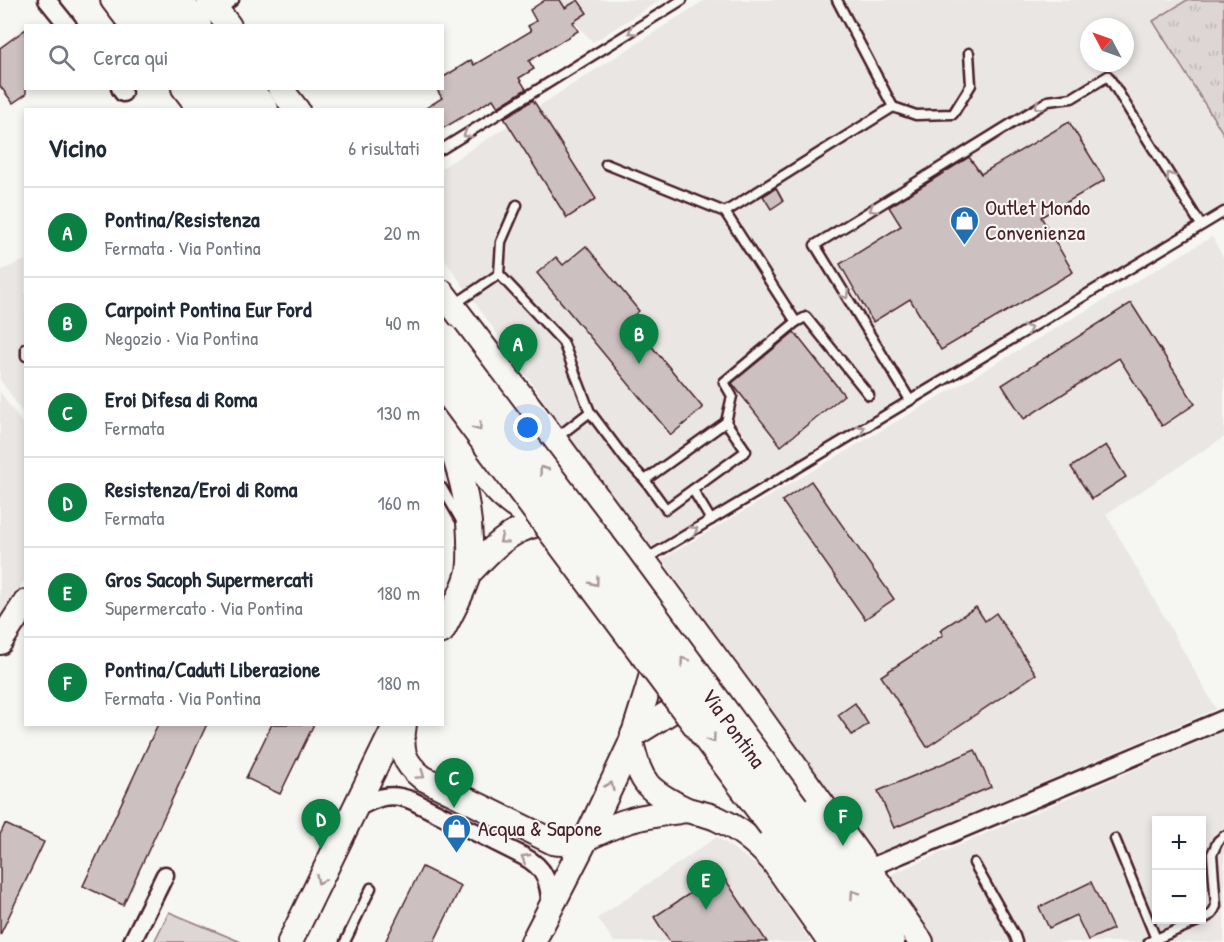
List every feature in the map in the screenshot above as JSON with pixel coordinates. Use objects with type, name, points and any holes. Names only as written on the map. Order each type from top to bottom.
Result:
[{"type":"highway","points":[[144,0],[162,24]]},
{"type":"highway","points":[[175,0],[217,13]]},
{"type":"highway","points":[[216,90],[229,108]]},
{"type":"highway","points":[[247,90],[260,108]]},
{"type":"highway","name":"Via Pontina","points":[[444,342],[615,567],[784,816],[859,942]]},
{"type":"highway","name":"Via Pontina","points":[[444,383],[784,816],[888,942]]},
{"type":"street","points":[[47,0],[66,24]]},
{"type":"street","points":[[113,0],[131,24]]},
{"type":"street","points":[[186,90],[199,108]]},
{"type":"street","points":[[282,90],[295,108]]},
{"type":"street","name":"Via Pontina","points":[[448,298],[666,589],[921,942]]},
{"type":"street","points":[[444,424],[502,497],[524,513],[557,520]]},
{"type":"street","points":[[444,427],[456,456],[468,505],[469,573]]},
{"type":"street","points":[[557,520],[580,501],[582,477]]},
{"type":"street","points":[[444,626],[469,573],[508,536],[523,528],[592,513],[611,516]]},
{"type":"street","points":[[532,942],[587,837],[632,739],[657,654],[666,589]]},
{"type":"street","points":[[0,642],[24,605]]},
{"type":"street","points":[[632,739],[670,711],[703,700],[729,698],[756,712]]},
{"type":"street","points":[[869,868],[1224,719]]},
{"type":"street","points":[[290,942],[395,726]]},
{"type":"street","points":[[404,726],[401,741],[405,758],[414,772],[554,842],[571,843],[619,823],[687,810]]},
{"type":"street","points":[[632,739],[641,774],[651,789],[687,810],[707,814],[730,824],[748,837],[773,861],[830,942]]},
{"type":"street","points":[[355,809],[385,796],[402,797],[413,801],[533,862],[545,875],[551,907]]},
{"type":"street","points":[[132,942],[165,875]]},
{"type":"lane","points":[[444,148],[682,0]]},
{"type":"lane","points":[[837,0],[893,107],[916,115],[953,114],[971,85],[969,53]]},
{"type":"lane","points":[[910,400],[815,245],[1048,100],[1072,98],[1108,76],[1202,225]]},
{"type":"lane","points":[[725,212],[893,107]]},
{"type":"lane","points":[[606,164],[725,212],[796,322]]},
{"type":"lane","points":[[517,205],[501,242],[500,274],[563,342],[590,412],[666,509],[746,451],[726,422]]},
{"type":"lane","points":[[644,560],[1224,212]]},
{"type":"lane","points":[[448,298],[500,274]]},
{"type":"lane","points":[[645,480],[726,422],[732,396],[724,382],[796,322],[806,317],[869,395]]},
{"type":"lane","points":[[554,439],[590,412]]},
{"type":"lane","points":[[693,490],[711,520]]},
{"type":"lane","points":[[444,491],[470,534]]},
{"type":"lane","points":[[1115,839],[1153,941],[1212,914],[1216,906],[1212,854],[1218,841],[1224,836]]},
{"type":"lane","points":[[974,864],[1017,942]]},
{"type":"lane","points":[[345,942],[370,888]]},
{"type":"shaded area","points":[[554,0],[660,0],[593,42]]},
{"type":"shaded area","points":[[705,0],[1187,0],[1154,21],[1224,135],[1224,217],[889,405],[649,550],[444,258],[444,167]]},
{"type":"shaded area","points":[[1212,237],[1224,259],[1224,437],[1106,514],[1216,709],[870,856],[662,559]]},
{"type":"shaded area","points":[[24,260],[24,415],[0,379],[0,271]]},
{"type":"shaded area","points":[[0,392],[24,426],[24,581],[0,620]]},
{"type":"shaded area","points":[[1224,731],[1224,942],[931,942],[885,877]]},
{"type":"shaded area","points":[[717,837],[760,868],[811,942],[614,942],[598,918]]},
{"type":"green space","points":[[1187,0],[1224,0],[1224,135],[1153,21]]},
{"type":"green space","points":[[169,912],[241,942],[154,942]]},
{"type":"building","points":[[545,0],[560,0],[565,8],[578,0],[587,13],[573,22],[578,31],[529,61],[534,69],[519,78],[526,89],[498,107],[493,99],[444,128],[444,108],[426,108],[442,98],[437,90],[444,90],[444,77],[471,60],[474,65],[531,31],[528,26],[536,21],[530,10]]},
{"type":"building","points":[[24,30],[24,90],[26,94],[13,103],[0,86],[0,48]]},
{"type":"building","points":[[533,100],[596,199],[567,218],[504,118]]},
{"type":"building","name":"Outlet Mondo Convenienza","points":[[1069,122],[1105,180],[1041,217],[1073,272],[941,350],[910,299],[873,322],[840,264],[901,226],[889,207],[969,157],[981,174]]},
{"type":"building","points":[[776,188],[783,201],[771,209],[763,196]]},
{"type":"building","points":[[586,246],[639,311],[629,319],[703,408],[671,435],[537,273],[556,257],[563,265]]},
{"type":"building","points":[[1131,303],[1195,404],[1162,426],[1119,358],[1024,419],[1002,385]]},
{"type":"building","points":[[794,332],[844,395],[781,446],[732,383]]},
{"type":"building","points":[[1106,445],[1126,477],[1092,499],[1071,467]]},
{"type":"building","points":[[811,481],[894,599],[865,619],[782,501]]},
{"type":"building","points":[[976,607],[985,621],[996,613],[1036,674],[927,747],[881,676],[943,635],[940,630]]},
{"type":"building","points":[[855,703],[868,724],[852,735],[838,715]]},
{"type":"building","points":[[157,726],[206,726],[123,905],[83,886]]},
{"type":"building","points":[[271,726],[313,726],[280,794],[246,778]]},
{"type":"building","points":[[975,750],[991,787],[894,828],[878,791]]},
{"type":"building","points":[[5,824],[44,842],[0,935],[0,835]]},
{"type":"building","points":[[422,867],[461,886],[434,942],[385,942]]},
{"type":"building","points":[[721,873],[767,942],[670,942],[654,917]]},
{"type":"building","points":[[1091,882],[1113,929],[1088,940],[1076,915],[1049,928],[1039,907]]},
{"type":"place","name":"Outlet Mondo Convenienza","points":[[964,246]]},
{"type":"place","name":"Carpoint Pontina Eur Ford","points":[[639,364]]},
{"type":"place","name":"Pontina/Resistenza","points":[[518,374]]},
{"type":"place","name":"Eroi Difesa di Roma","points":[[454,808]]},
{"type":"place","name":"Pontina/Caduti Liberazione","points":[[843,846]]},
{"type":"place","name":"Resistenza/Eroi di Roma","points":[[321,849]]},
{"type":"place","name":"Acqua & Sapone","points":[[457,854]]},
{"type":"place","name":"Gros Sacoph Supermercati","points":[[706,910]]}]
